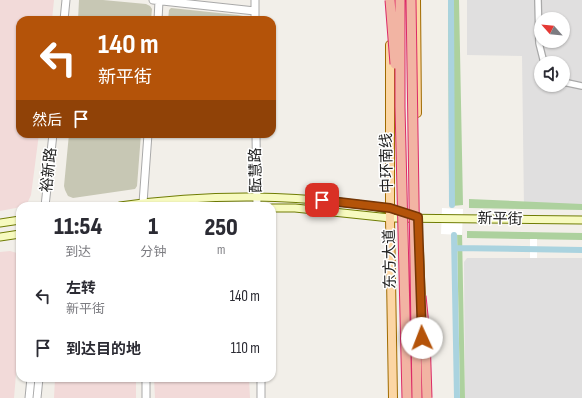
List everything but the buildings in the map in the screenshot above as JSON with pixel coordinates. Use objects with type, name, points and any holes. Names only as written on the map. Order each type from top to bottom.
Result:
[{"type":"highway","points":[[391,0],[391,24],[400,107]]},
{"type":"highway","name":"中环南线","points":[[400,0],[400,107],[407,398]]},
{"type":"highway","name":"中环南线","points":[[411,0],[417,398]]},
{"type":"highway","points":[[416,254],[425,335],[427,398]]},
{"type":"main road","name":"东方大道","points":[[391,0],[389,90],[393,398]]},
{"type":"main road","name":"东方大道","points":[[416,0],[418,217],[423,398]]},
{"type":"main road","name":"新平街","points":[[150,202],[172,199],[257,197],[298,198],[390,208],[418,217]]},
{"type":"main road","name":"新平街","points":[[276,208],[295,208],[390,218],[418,217],[582,220]]},
{"type":"main road","points":[[0,223],[16,221]]},
{"type":"main road","points":[[0,237],[16,235]]},
{"type":"street","points":[[64,16],[66,0]]},
{"type":"street","points":[[158,16],[156,0],[255,11]]},
{"type":"street","points":[[255,0],[255,16]]},
{"type":"street","points":[[538,0],[539,43],[542,56]]},
{"type":"street","points":[[570,83],[582,86]]},
{"type":"street","name":"裕新路","points":[[45,202],[52,138]]},
{"type":"street","points":[[143,202],[148,138]]},
{"type":"street","name":"酝慧路","points":[[256,138],[257,202]]},
{"type":"street","points":[[29,398],[31,382]]},
{"type":"street","points":[[37,398],[39,382]]},
{"type":"street","points":[[146,382],[146,398]]},
{"type":"street","points":[[261,382],[261,398]]},
{"type":"shaded area","points":[[0,0],[54,0],[52,16],[16,16],[16,138],[38,138],[31,195],[28,202],[16,202],[16,208],[0,211]]},
{"type":"shaded area","points":[[79,0],[103,0],[146,4],[152,9],[151,16],[78,16]]},
{"type":"shaded area","points":[[467,0],[582,0],[582,209],[524,209],[522,56],[467,55]]},
{"type":"shaded area","points":[[171,8],[243,16],[168,16],[169,10]]},
{"type":"shaded area","points":[[69,138],[141,138],[137,186],[135,189],[73,198],[68,196],[64,186]]},
{"type":"shaded area","points":[[10,251],[16,253],[16,374],[14,398],[0,398],[0,252]]},
{"type":"shaded area","points":[[467,258],[582,258],[582,398],[465,398],[464,262]]},
{"type":"shaded area","points":[[55,382],[136,382],[136,398],[54,398]]},
{"type":"shaded area","points":[[154,382],[249,382],[250,398],[155,398]]},
{"type":"green space","points":[[448,0],[459,0],[463,205],[452,206],[449,178]]},
{"type":"green space","points":[[469,199],[582,204],[582,210],[469,208]]},
{"type":"green space","points":[[457,230],[462,230],[465,398],[460,398]]},
{"type":"green space","points":[[467,231],[582,233],[582,240],[467,238]]},
{"type":"pier","points":[[442,208],[463,209],[462,235],[441,234]]},
{"type":"pier","points":[[530,239],[537,239],[537,258],[530,258]]},
{"type":"waterway","points":[[451,0],[452,205]]},
{"type":"waterway","points":[[454,235],[457,398]]},
{"type":"waterway","points":[[455,248],[582,250]]},
{"type":"route","points":[[322,200],[390,208],[418,217],[422,338]]}]
